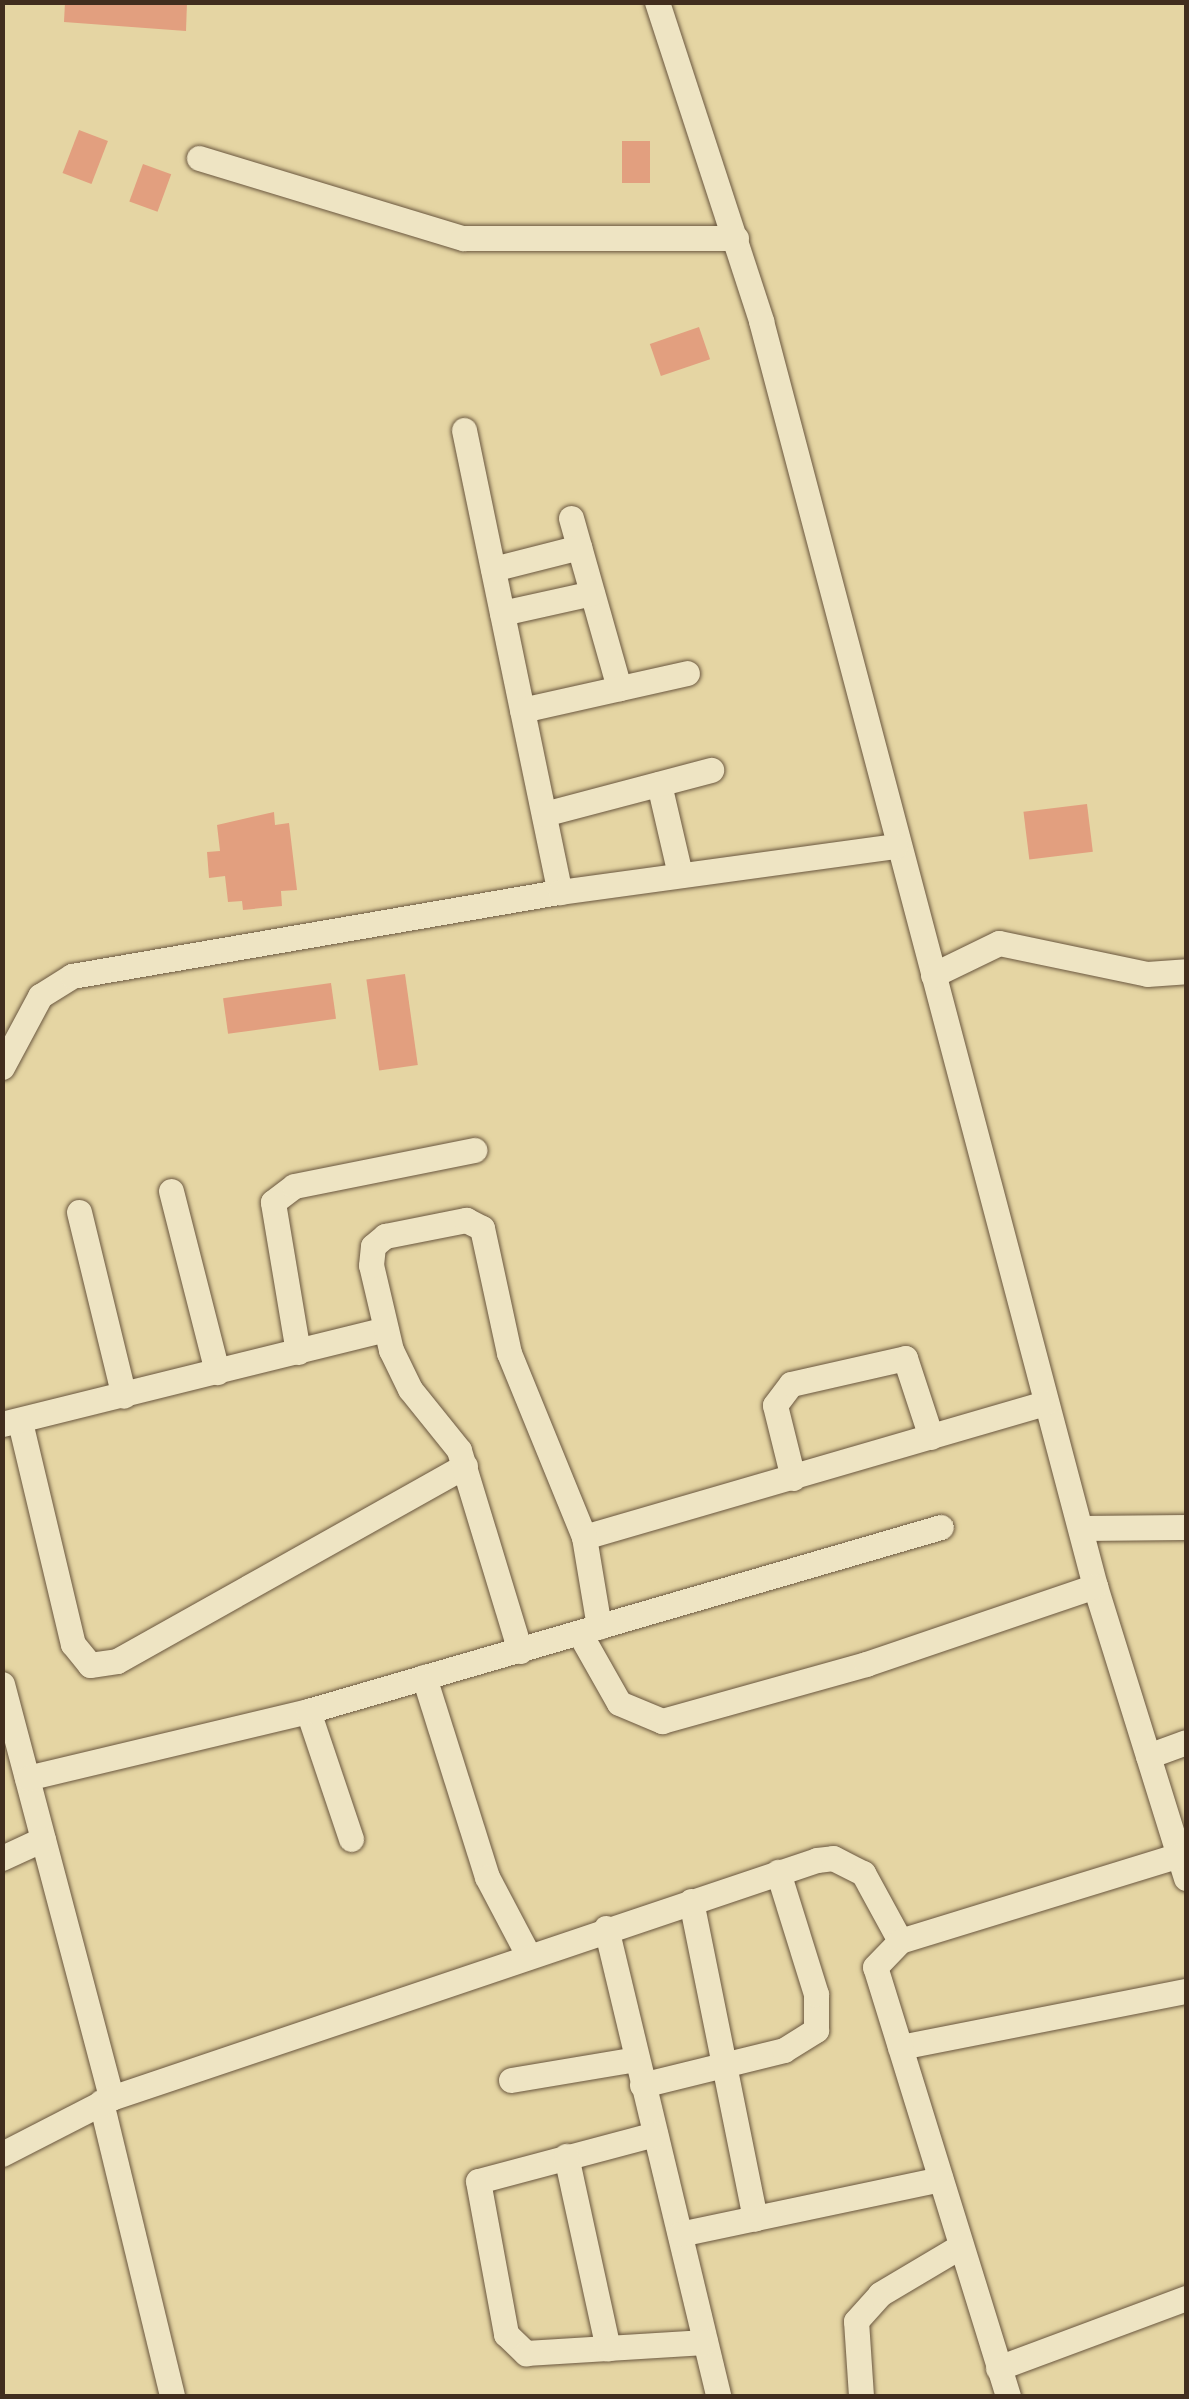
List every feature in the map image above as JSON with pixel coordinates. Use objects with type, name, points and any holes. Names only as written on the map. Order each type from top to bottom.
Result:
[{"type":"street","points":[[657,2],[736,238],[1095,1586],[1182,1867],[900,1942],[875,1966],[1008,2396]]},
{"type":"street","points":[[199,158],[463,238],[736,238]]},
{"type":"street","points":[[464,430],[560,892]]},
{"type":"street","points":[[571,518],[619,688]]},
{"type":"street","points":[[493,569],[579,547]]},
{"type":"street","points":[[502,613],[592,594]]},
{"type":"street","points":[[522,710],[687,673]]},
{"type":"street","points":[[544,814],[711,770]]},
{"type":"street","points":[[659,784],[680,874]]},
{"type":"street","points":[[2,1067],[40,996],[72,976],[560,892],[895,846]]},
{"type":"street","points":[[933,976],[1000,942],[1147,974],[1186,972]]},
{"type":"street","points":[[298,1352],[273,1202],[294,1186],[474,1150]]},
{"type":"street","points":[[171,1191],[217,1372]]},
{"type":"street","points":[[79,1212],[124,1396]]},
{"type":"street","points":[[520,1651],[465,1466],[450,1434],[403,1379],[385,1330],[373,1246],[385,1236],[475,1222],[510,1352],[584,1537],[590,1630],[619,1703],[662,1721],[866,1664],[1095,1586]]},
{"type":"street","points":[[385,1330],[11,1423],[73,1644],[90,1665],[116,1660],[465,1466]]},
{"type":"street","points":[[793,1478],[776,1405],[791,1384],[906,1358],[931,1438]]},
{"type":"street","points":[[584,1537],[1046,1404]]},
{"type":"street","points":[[27,1778],[308,1712],[941,1527]]},
{"type":"street","points":[[1082,1528],[1186,1527]]},
{"type":"street","points":[[424,1676],[487,1877],[527,1952]]},
{"type":"street","points":[[2,1684],[7,1719],[43,1839],[106,2100],[172,2396]]},
{"type":"street","points":[[308,1712],[350,1839]]},
{"type":"street","points":[[1148,1756],[1186,1742]]},
{"type":"street","points":[[2,1858],[43,1839]]},
{"type":"street","points":[[2,2154],[106,2100],[527,1952],[816,1860],[851,1864],[872,1887],[900,1942]]},
{"type":"street","points":[[642,2085],[784,2050],[816,2030],[816,1994],[778,1872]]},
{"type":"street","points":[[691,1901],[727,2065],[754,2219]]},
{"type":"street","points":[[606,1928],[718,2396]]},
{"type":"street","points":[[900,2047],[1186,1991]]},
{"type":"street","points":[[511,2080],[636,2059]]},
{"type":"street","points":[[655,2134],[478,2181],[506,2334],[526,2354],[706,2342]]},
{"type":"street","points":[[566,2156],[608,2348]]},
{"type":"street","points":[[680,2234],[940,2179]]},
{"type":"street","points":[[861,2396],[856,2321],[880,2294],[961,2246]]},
{"type":"street","points":[[998,2368],[1186,2298]]},
{"type":"building","points":[[65,2],[187,2],[186,31],[64,22]]},
{"type":"building","points":[[79,130],[108,141],[91,184],[63,173]]},
{"type":"building","points":[[622,141],[650,141],[650,183],[622,183]]},
{"type":"building","points":[[143,164],[171,174],[158,212],[129,202]]},
{"type":"building","points":[[699,327],[710,359],[661,376],[650,344]]},
{"type":"building","points":[[1087,804],[1093,852],[1029,859],[1023,812]]},
{"type":"building","points":[[274,812],[275,825],[289,823],[297,890],[281,891],[282,906],[243,910],[242,901],[228,902],[225,876],[209,878],[207,852],[220,851],[217,825]]},
{"type":"building","points":[[405,974],[418,1065],[379,1071],[366,979]]},
{"type":"building","points":[[331,983],[336,1019],[228,1034],[223,998]]}]
